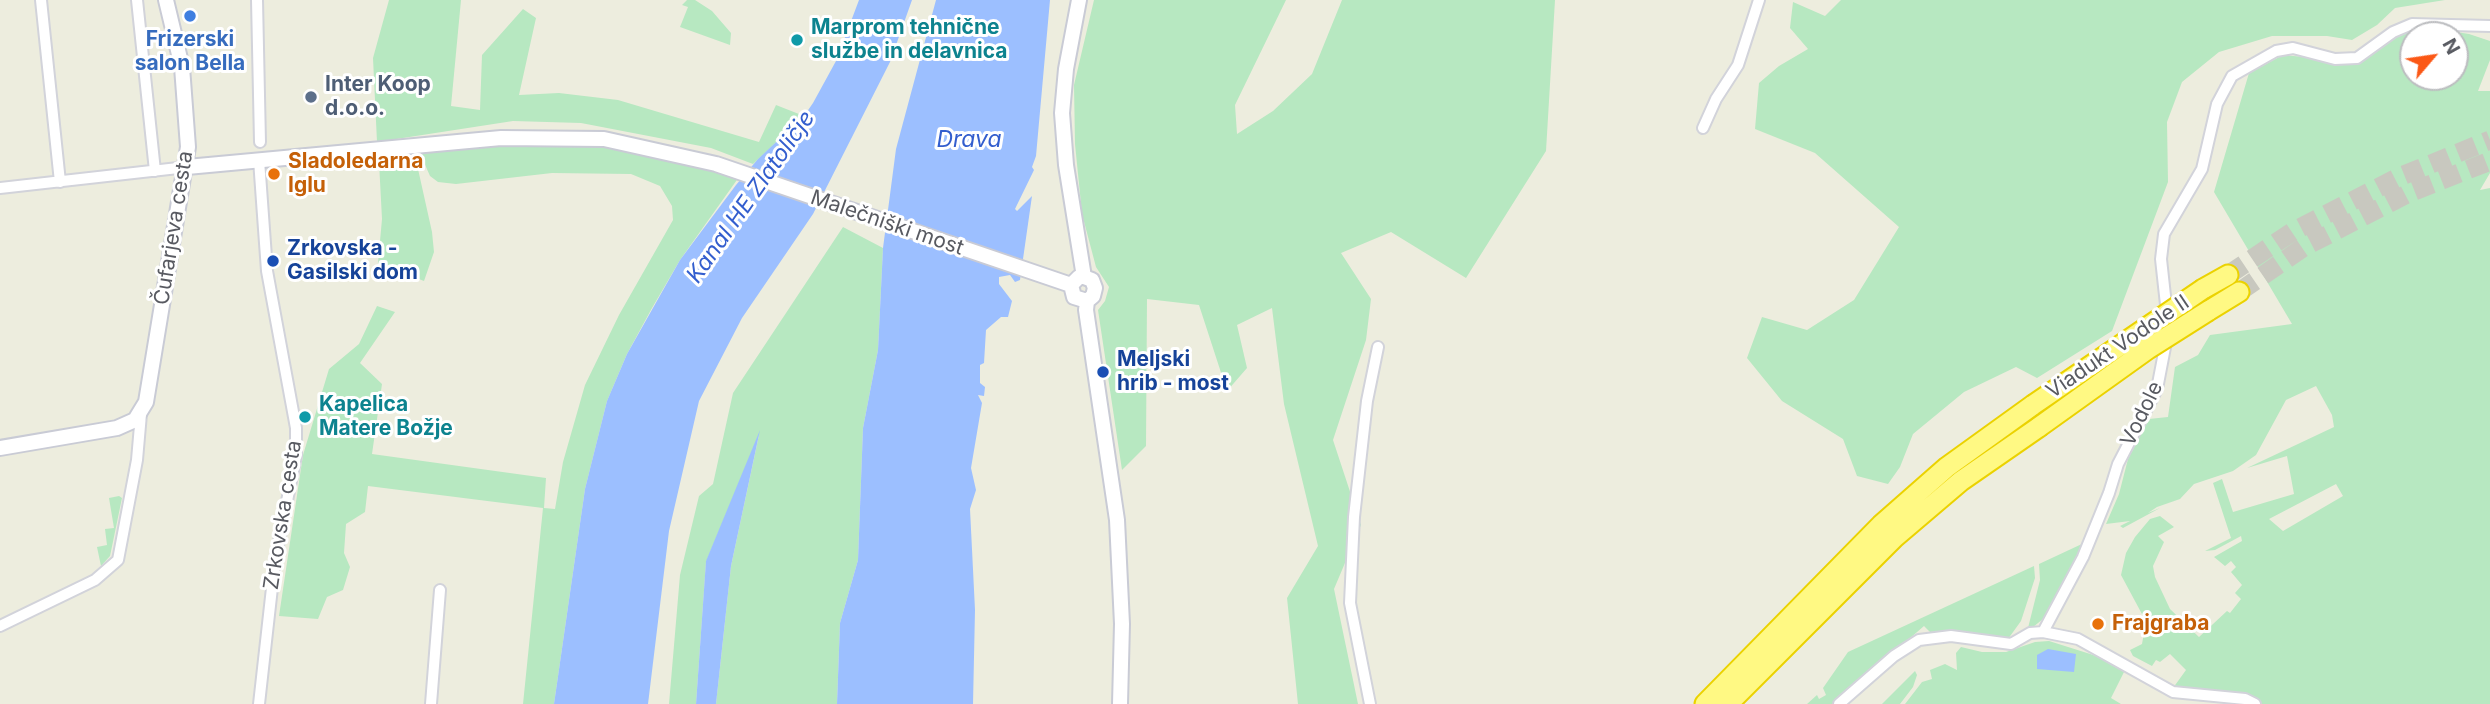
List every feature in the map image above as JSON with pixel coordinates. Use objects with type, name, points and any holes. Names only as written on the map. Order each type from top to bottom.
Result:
[{"type":"highway","name":"Viadukt Vodole II","points":[[1705,704],[1881,524],[1947,467],[2033,405],[2203,289],[2228,275]]},
{"type":"highway","name":"Viadukt Vodole II","points":[[1728,704],[1894,538],[1961,481],[2239,292]]},
{"type":"street","points":[[41,0],[60,181]]},
{"type":"street","points":[[137,0],[155,170]]},
{"type":"street","name":"Čufarjeva cesta","points":[[141,414],[146,402],[187,167],[186,96],[175,29],[166,0]]},
{"type":"street","points":[[257,0],[260,142]]},
{"type":"street","points":[[1079,0],[1066,69],[1062,113],[1066,165],[1084,277]]},
{"type":"street","points":[[1703,128],[1716,99],[1738,65],[1759,0]]},
{"type":"street","name":"Vodole","points":[[2043,632],[2083,557],[2109,494],[2118,464],[2157,389],[2163,369],[2167,332],[2161,259],[2164,234],[2202,169],[2217,104],[2232,76],[2276,51],[2293,48],[2335,59],[2357,58],[2393,32],[2412,24],[2490,26]]},
{"type":"street","name":"Malečniški most","points":[[187,167],[441,143],[552,137],[604,139],[716,164],[1065,283]]},
{"type":"street","name":"Zrkovska cesta","points":[[259,160],[267,271],[296,428],[296,456],[275,561],[259,704]]},
{"type":"street","points":[[0,188],[187,167]]},
{"type":"street","points":[[1079,277],[1092,280],[1095,288],[1093,296],[1087,301],[1074,298],[1065,283],[1079,277]]},
{"type":"street","points":[[1087,301],[1117,520],[1122,624],[1120,704]]},
{"type":"street","points":[[1370,704],[1350,603],[1354,517],[1367,401],[1378,347]]},
{"type":"street","points":[[0,449],[117,428],[141,414]]},
{"type":"street","points":[[0,626],[95,580],[118,560],[137,460],[141,414]]},
{"type":"street","points":[[431,704],[440,590]]},
{"type":"street","points":[[1839,704],[1894,656],[1919,640],[1951,636],[2011,644],[2030,633],[2043,632],[2078,639],[2173,692],[2245,699],[2255,704]]},
{"type":"street","points":[[262,670],[266,704]]},
{"type":"green space","points":[[389,0],[461,0],[451,106],[480,110],[482,55],[523,9],[536,18],[519,95],[559,93],[618,100],[759,142],[776,105],[804,116],[753,164],[711,148],[581,123],[513,121],[377,142],[373,58]]},
{"type":"green space","points":[[687,0],[695,0],[712,11],[731,33],[730,45],[680,27],[688,7],[682,5]]},
{"type":"green space","points":[[1094,0],[1286,0],[1235,105],[1237,134],[1273,111],[1312,74],[1342,0],[1555,0],[1546,151],[1466,278],[1391,232],[1341,253],[1371,299],[1366,340],[1333,440],[1361,525],[1334,589],[1358,704],[1298,704],[1287,598],[1318,546],[1284,404],[1272,308],[1237,325],[1247,368],[1227,391],[1199,305],[1147,299],[1146,446],[1122,470],[1098,310],[1105,301],[1109,287],[1096,267],[1082,214],[1075,144],[1074,85]]},
{"type":"green space","points":[[1841,0],[2445,0],[2395,8],[2377,25],[2352,40],[2327,36],[2272,36],[2219,52],[2182,82],[2167,122],[2168,182],[2112,331],[2037,378],[2016,367],[1964,392],[1913,434],[1900,467],[1888,484],[1857,476],[1843,439],[1782,401],[1747,358],[1762,317],[1807,330],[1854,300],[1899,227],[1815,153],[1755,129],[1759,83],[1779,66],[1808,49],[1790,28],[1793,2],[1825,16]]},
{"type":"green space","points":[[2399,33],[2399,91],[2469,91],[2469,34],[2490,41],[2490,60],[2478,91],[2490,91],[2490,173],[2480,190],[2490,188],[2490,704],[2252,704],[2173,688],[2186,670],[2170,654],[2160,662],[2156,660],[2152,666],[2133,656],[2130,650],[2142,644],[2144,633],[2150,629],[2121,575],[2126,553],[2150,519],[2160,516],[2174,527],[2158,536],[2164,542],[2153,566],[2155,577],[2170,609],[2199,637],[2227,611],[2230,613],[2241,599],[2235,593],[2242,585],[2231,572],[2236,567],[2231,561],[2225,566],[2214,557],[2242,541],[2241,536],[2215,550],[2205,551],[2231,538],[2213,483],[2222,479],[2233,512],[2294,494],[2287,456],[2247,468],[2334,427],[2332,415],[2316,386],[2286,400],[2256,455],[2233,471],[2194,484],[2180,499],[2157,507],[2148,513],[2160,508],[2123,528],[2120,526],[2130,521],[2106,524],[2119,494],[2128,459],[2149,419],[2168,417],[2175,367],[2198,355],[2210,335],[2292,324],[2214,192],[2249,73],[2283,55],[2315,58],[2360,55]],"holes":[[[2336,484],[2343,496],[2283,531],[2269,519]]]},
{"type":"green space","points":[[549,142],[606,144],[739,177],[680,260],[627,354],[607,401],[585,489],[554,704],[523,704],[543,508],[368,486],[365,512],[346,524],[344,553],[350,567],[343,590],[327,597],[318,619],[279,616],[303,455],[329,369],[359,344],[377,306],[395,312],[360,363],[382,384],[372,454],[546,478],[544,508],[555,509],[563,462],[585,385],[619,315],[673,220],[672,206],[660,186],[631,174],[552,173],[456,184],[438,182],[430,176],[419,151]]},
{"type":"green space","points":[[411,158],[418,169],[432,232],[434,252],[424,281],[378,263],[382,219],[379,162]]},
{"type":"green space","points":[[843,227],[883,248],[878,350],[863,428],[858,560],[840,623],[837,704],[716,704],[731,566],[759,435],[706,562],[696,704],[669,704],[680,575],[699,496],[713,484],[733,393]]},
{"type":"green space","points":[[109,498],[122,498],[110,556],[101,566],[97,547],[107,545],[105,529],[114,528]]},
{"type":"green space","points":[[2084,543],[2049,614],[2027,632],[2040,580],[2039,564]]},
{"type":"green space","points":[[2034,566],[2035,578],[2021,621],[2008,639],[1947,631],[1930,632],[1924,626],[1834,704],[1807,704],[1817,695],[1819,699],[1826,695],[1823,688],[1848,652]]},
{"type":"green space","points":[[2049,641],[2106,659],[2125,670],[2111,698],[2121,704],[1905,704],[1922,682],[1932,679],[1930,670],[1945,664],[1957,670],[1956,653],[1961,647],[1982,652],[2006,652],[2035,642]]},
{"type":"green space","points":[[1915,671],[1917,675],[1913,687],[1900,704],[1882,704]]},
{"type":"water","name":"Kanal HE Zlatoličje","points":[[859,0],[912,0],[890,62],[813,214],[742,318],[699,401],[669,531],[648,704],[554,704],[585,489],[607,401],[627,354],[680,260],[758,159],[804,116],[813,103],[836,61]]},
{"type":"water","name":"Drava","points":[[936,0],[1050,0],[1036,156],[1032,167],[1034,170],[1015,209],[1017,211],[1032,196],[1020,280],[1015,282],[1010,275],[999,277],[999,284],[1012,301],[1008,317],[1001,317],[986,330],[984,363],[980,365],[980,383],[985,387],[984,396],[978,395],[982,403],[971,468],[976,490],[970,509],[975,610],[973,704],[837,704],[840,623],[858,560],[863,428],[878,350],[883,248],[896,149]]},
{"type":"water","points":[[760,430],[731,566],[716,704],[696,704],[706,561]]},
{"type":"water","points":[[2048,649],[2076,654],[2074,672],[2037,669],[2037,655]]},
{"type":"tunnel","points":[[2228,275],[2292,232],[2399,177],[2490,140]]},
{"type":"tunnel","points":[[2239,292],[2304,247],[2409,193],[2490,161]]},
{"type":"place","name":"Frizerski salon Bella","points":[[190,16]]},
{"type":"place","name":"Marprom tehnične službe in delavnica","points":[[797,40]]},
{"type":"place","name":"Inter Koop d.o.o.","points":[[311,97]]},
{"type":"place","name":"Sladoledarna Iglu","points":[[274,174]]},
{"type":"place","name":"Zrkovska - Gasilski dom","points":[[273,261]]},
{"type":"place","name":"Meljski hrib - most","points":[[1103,372]]},
{"type":"place","name":"Kapelica Matere Božje","points":[[305,417]]},
{"type":"place","name":"Frajgraba","points":[[2098,624]]}]
